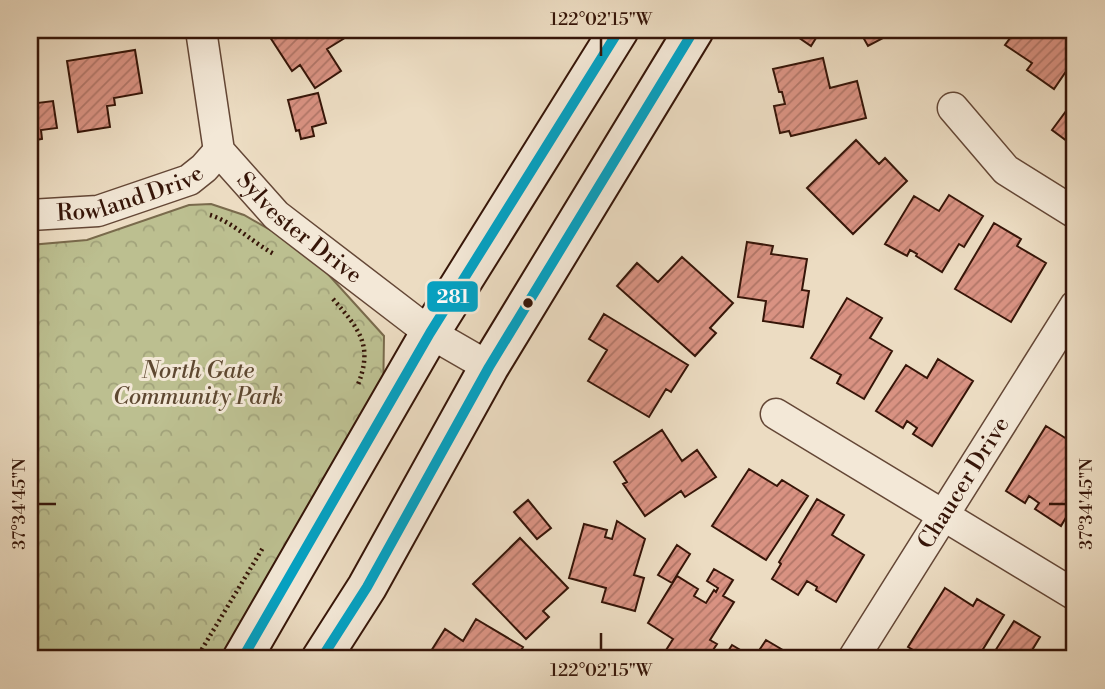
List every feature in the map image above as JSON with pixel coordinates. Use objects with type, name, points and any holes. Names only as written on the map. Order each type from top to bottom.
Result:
[{"type":"main road","points":[[242,659],[430,333],[619,30]]},
{"type":"main road","points":[[321,659],[367,587],[489,367],[694,30]]},
{"type":"street","name":"Sylvester Drive","points":[[201,30],[219,151],[276,215],[430,333],[489,367]]},
{"type":"street","points":[[953,108],[1006,170],[1075,213]]},
{"type":"street","name":"Rowland Drive","points":[[30,215],[98,211],[189,180],[219,151]]},
{"type":"street","name":"Chaucer Drive","points":[[853,659],[1075,306]]},
{"type":"street","points":[[776,414],[1075,595]]},
{"type":"path","points":[[210,215],[223,219],[280,257]]},
{"type":"path","points":[[329,294],[358,327],[365,351],[362,375],[353,396]]},
{"type":"path","points":[[196,659],[266,544]]},
{"type":"green space","name":"North Gate Community Park","points":[[211,204],[244,215],[307,251],[384,336],[383,402],[229,659],[30,659],[30,245],[87,240],[189,205]]},
{"type":"building","points":[[344,30],[348,36],[327,49],[341,71],[315,88],[300,65],[292,71],[266,31]]},
{"type":"building","points":[[794,30],[821,30],[811,46],[792,33]]},
{"type":"building","points":[[859,30],[898,30],[868,46]]},
{"type":"building","points":[[898,30],[913,30],[901,36]]},
{"type":"building","points":[[1016,30],[1065,30],[1075,37],[1075,58],[1054,89],[1027,70],[1032,63],[1005,45]]},
{"type":"building","points":[[135,50],[142,93],[114,98],[115,105],[107,106],[110,127],[78,132],[67,61]]},
{"type":"building","points":[[823,58],[830,88],[857,81],[866,118],[791,136],[789,131],[780,133],[774,106],[785,104],[773,69]]},
{"type":"building","points":[[34,78],[38,103],[53,101],[57,128],[41,130],[42,139],[30,141],[30,79]]},
{"type":"building","points":[[318,93],[326,123],[312,127],[314,136],[301,139],[299,130],[296,131],[288,100]]},
{"type":"building","points":[[1075,99],[1075,147],[1052,130]]},
{"type":"building","points":[[856,140],[879,164],[885,158],[907,181],[853,234],[807,188]]},
{"type":"building","points":[[949,195],[983,216],[964,247],[959,244],[942,272],[910,250],[907,256],[885,244],[914,196],[939,211]]},
{"type":"building","points":[[994,223],[1021,239],[1017,246],[1046,263],[1011,322],[955,289]]},
{"type":"building","points":[[747,242],[773,246],[771,254],[807,259],[802,290],[809,291],[803,327],[763,321],[766,301],[738,297]]},
{"type":"building","points":[[682,257],[733,303],[710,328],[716,333],[695,356],[617,286],[637,263],[658,282]]},
{"type":"building","points":[[847,298],[882,318],[870,338],[892,351],[864,399],[837,383],[841,375],[811,358]]},
{"type":"building","points":[[604,314],[688,365],[671,392],[666,389],[649,417],[588,381],[607,350],[589,339]]},
{"type":"building","points":[[938,359],[973,381],[932,446],[913,434],[917,428],[907,421],[903,428],[876,411],[906,365],[927,378]]},
{"type":"building","points":[[1046,426],[1075,444],[1075,502],[1061,526],[1035,509],[1039,503],[1029,496],[1025,503],[1006,491]]},
{"type":"building","points":[[662,430],[682,461],[697,450],[716,477],[685,497],[681,491],[645,516],[623,484],[627,482],[614,462]]},
{"type":"building","points":[[749,469],[777,486],[782,480],[808,496],[766,560],[712,526]]},
{"type":"building","points":[[817,499],[844,515],[832,535],[864,555],[836,602],[807,581],[798,595],[772,579],[781,564],[779,562]]},
{"type":"building","points":[[528,500],[551,528],[537,539],[514,512]]},
{"type":"building","points":[[617,521],[645,539],[634,575],[644,578],[635,611],[602,602],[606,588],[569,578],[584,524],[607,530],[605,537],[612,539]]},
{"type":"building","points":[[520,538],[568,588],[543,611],[549,617],[526,639],[473,584]]},
{"type":"building","points":[[677,545],[690,554],[672,583],[658,575]]},
{"type":"building","points":[[714,569],[733,580],[723,596],[734,602],[710,640],[717,644],[707,659],[670,659],[663,655],[673,639],[648,623],[677,576],[698,589],[694,596],[706,603],[718,588],[707,581]]},
{"type":"building","points":[[945,588],[973,606],[977,599],[1004,615],[977,659],[929,659],[908,647]]},
{"type":"building","points":[[476,619],[523,647],[516,659],[426,659],[445,629],[463,641]]},
{"type":"building","points":[[1014,621],[1040,637],[1031,652],[1042,659],[990,659]]},
{"type":"building","points":[[766,640],[798,659],[723,659],[732,645],[754,658]]},
{"type":"transit line","name":"281","points":[[242,659],[430,333],[619,30]]},
{"type":"transit line","name":"281","points":[[321,659],[367,587],[489,367],[694,30]]}]
